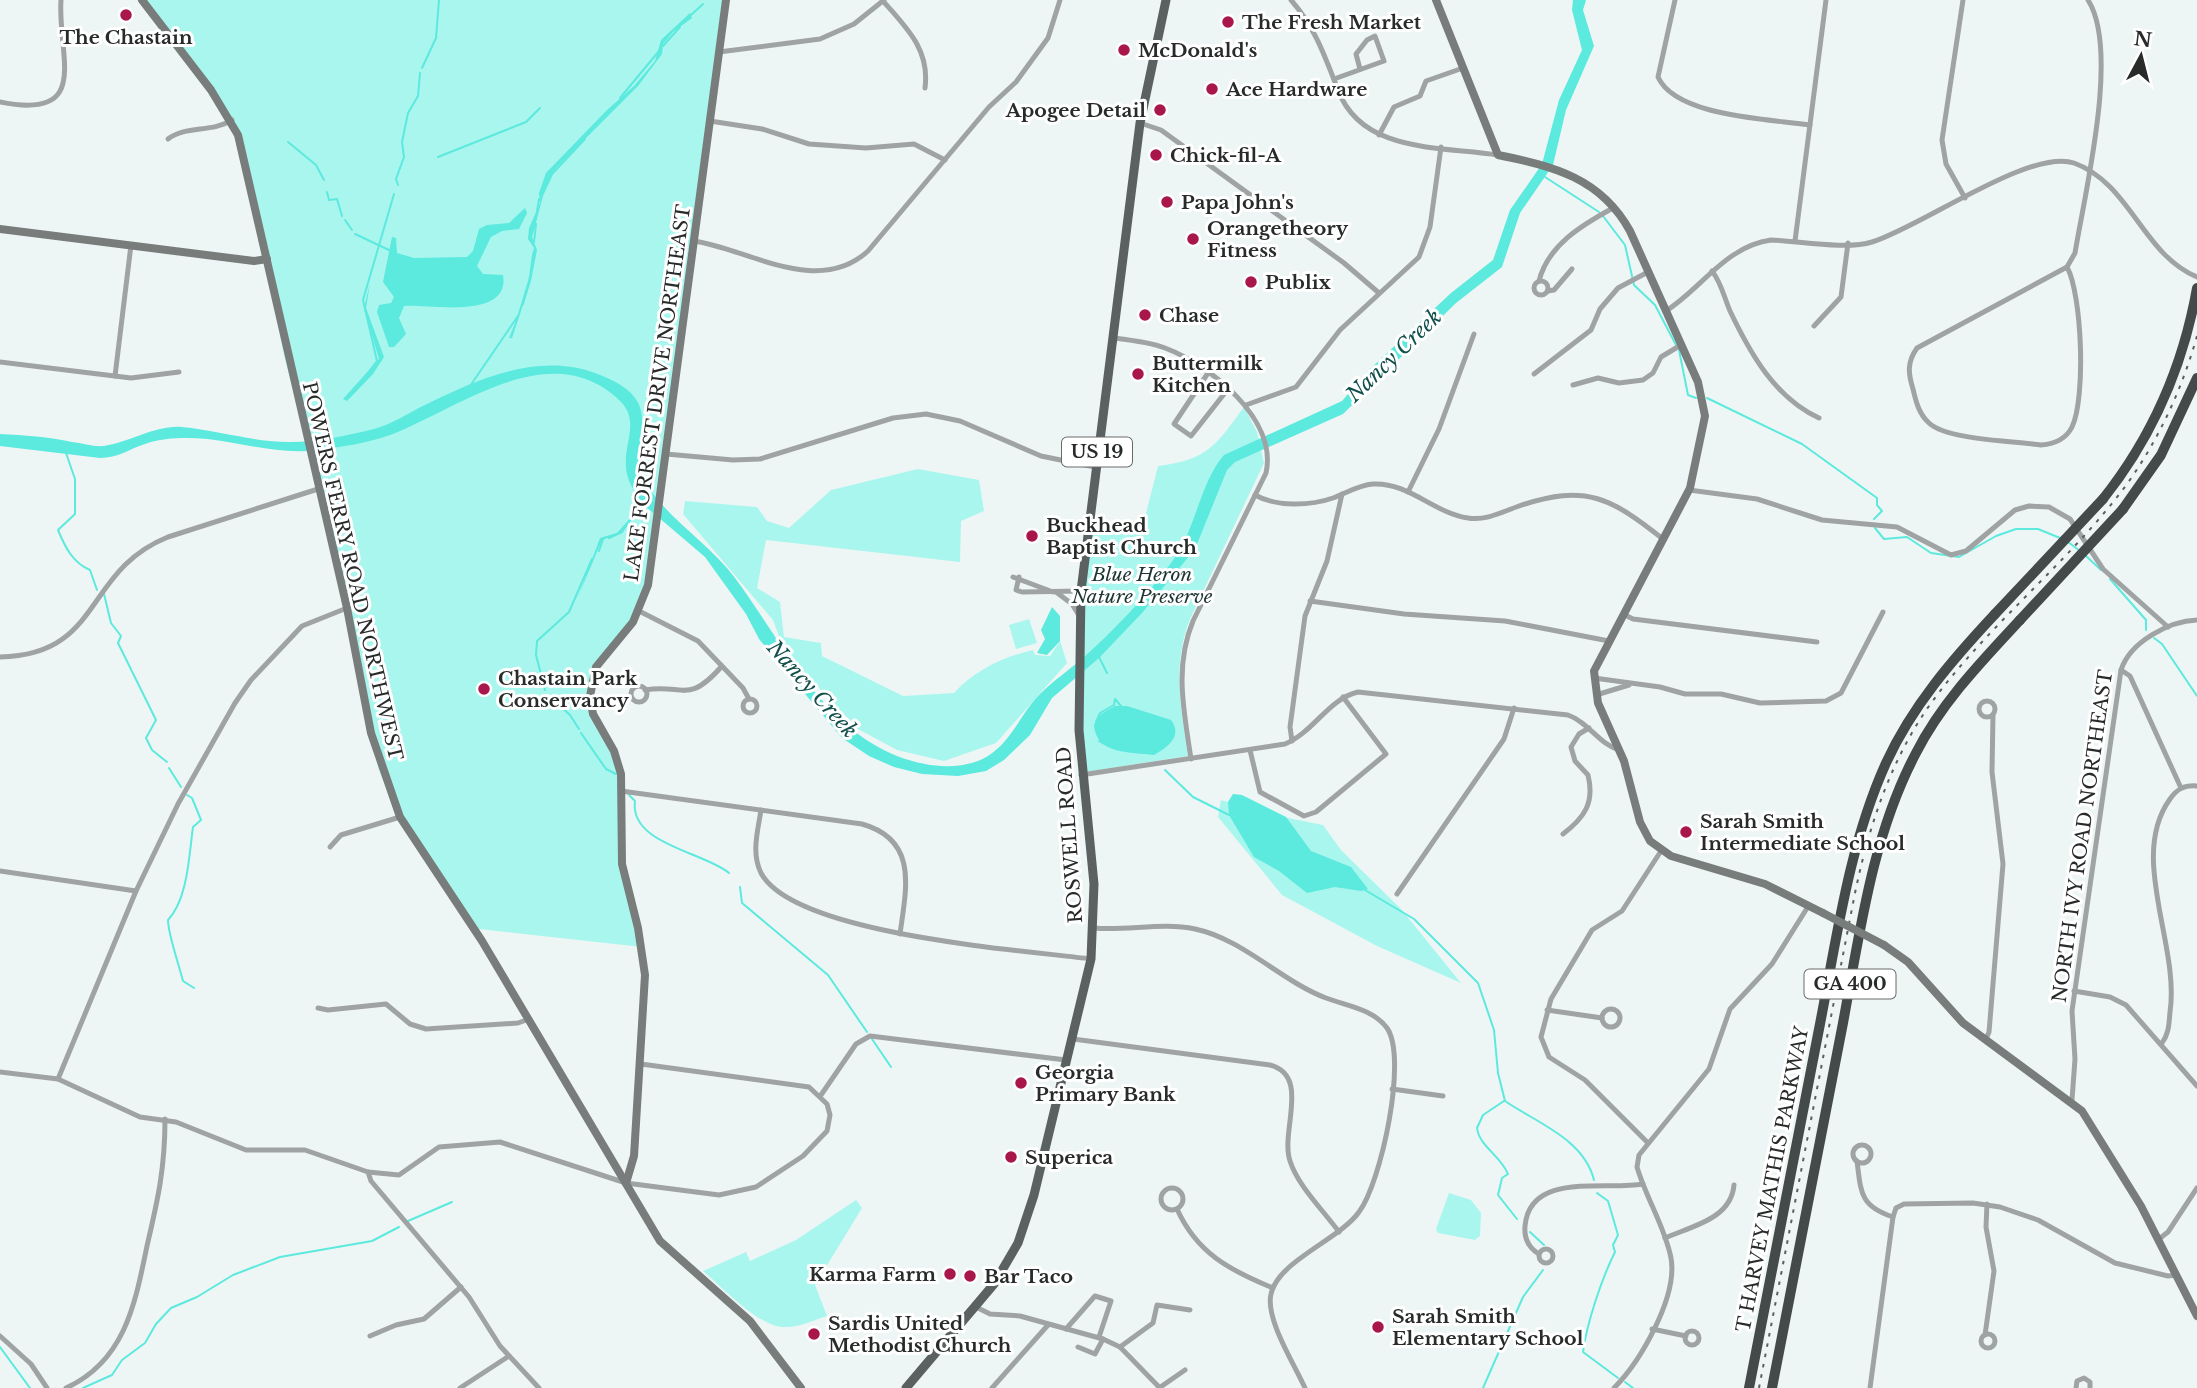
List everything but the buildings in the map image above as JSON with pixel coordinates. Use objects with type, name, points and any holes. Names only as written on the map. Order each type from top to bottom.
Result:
[{"type":"highway","name":"T HARVEY MATHIS PARKWAY","points":[[1749,1388],[1841,913],[1862,825],[1887,761],[1908,723],[1947,668],[2103,499],[2142,444],[2161,407],[2183,348],[2197,288]]},
{"type":"highway","name":"T HARVEY MATHIS PARKWAY","points":[[1772,1388],[1868,895],[1883,831],[1898,790],[1926,734],[1964,681],[2123,509],[2161,455],[2197,378]]},
{"type":"main road","name":"US 19","points":[[1140,123],[1166,0]]},
{"type":"main road","name":"ROSWELL ROAD","points":[[906,1388],[976,1307],[1007,1264],[1027,1221],[1091,959],[1094,884],[1081,775],[1079,616],[1095,467],[1140,123]]},
{"type":"street","points":[[0,102],[39,106],[53,100],[62,89],[66,71],[61,0]]},
{"type":"street","name":"POWERS FERRY ROAD NORTHWEST","points":[[142,0],[232,121],[244,156],[303,430],[347,608],[372,733],[400,817],[529,1019],[660,1241],[750,1321],[801,1388]]},
{"type":"street","name":"LAKE FORREST DRIVE NORTHEAST","points":[[626,1183],[634,1156],[645,975],[638,928],[622,864],[618,761],[593,715],[590,688],[601,660],[626,632],[639,611],[648,585],[726,0]]},
{"type":"street","points":[[719,52],[820,39],[854,24],[884,0],[920,47],[926,67],[925,88]]},
{"type":"street","points":[[694,241],[723,246],[769,263],[819,271],[842,267],[868,251],[989,107],[1016,82],[1048,38],[1060,0]]},
{"type":"street","points":[[1291,0],[1315,33],[1348,110],[1363,125],[1379,135],[1517,159],[1568,173],[1595,188],[1630,230],[1645,273],[1702,392],[1705,416],[1689,490],[1596,665],[1593,678],[1596,695],[1619,750],[1642,829],[1661,851],[1681,860],[1765,884],[1884,945],[1906,960],[1949,1011],[2072,1101],[2091,1124],[2159,1239],[2197,1316]]},
{"type":"street","points":[[1436,0],[1458,70],[1498,155]]},
{"type":"street","points":[[1675,0],[1658,77],[1660,81],[1678,96],[1702,108],[1810,125]]},
{"type":"street","points":[[1795,241],[1826,0]]},
{"type":"street","points":[[1963,0],[1942,140],[1946,164],[1965,198]]},
{"type":"street","points":[[2067,267],[2074,284],[2081,358],[2075,419],[2067,434],[2056,442],[2041,444],[1947,432],[1929,424],[1918,408],[1909,374],[1910,361],[1917,348],[2067,267],[2075,253],[2103,64],[2100,29],[2088,0]]},
{"type":"street","points":[[1334,79],[1384,61],[1376,36],[1367,40],[1356,54],[1360,69]]},
{"type":"street","points":[[1379,135],[1394,107],[1420,96],[1426,81],[1458,70]]},
{"type":"street","points":[[168,139],[179,132],[215,129],[232,121]]},
{"type":"street","points":[[710,121],[762,129],[809,144],[866,148],[914,145],[945,160]]},
{"type":"street","points":[[1140,123],[1161,130],[1344,262],[1379,293]]},
{"type":"street","points":[[1246,405],[1296,387],[1340,331],[1379,293],[1409,269],[1425,245],[1441,147]]},
{"type":"street","points":[[1666,312],[1712,271],[1757,243],[1874,241],[2045,161],[2065,161],[2088,170],[2129,208],[2172,265],[2197,277]]},
{"type":"street","points":[[1572,269],[1554,290],[1542,296],[1536,293],[1534,286],[1539,281],[1546,258],[1576,231],[1612,209]]},
{"type":"street","points":[[0,229],[254,261],[267,259]]},
{"type":"street","points":[[1814,327],[1841,297],[1848,243]]},
{"type":"street","points":[[115,376],[131,246]]},
{"type":"street","points":[[1712,271],[1735,321],[1776,387],[1791,403],[1819,418]]},
{"type":"street","points":[[1534,374],[1591,331],[1600,309],[1624,283],[1645,273]]},
{"type":"street","points":[[1539,281],[1546,282],[1548,291]]},
{"type":"street","points":[[1408,492],[1439,429],[1474,334]]},
{"type":"street","points":[[1113,338],[1164,348],[1208,373],[1246,405],[1267,452],[1266,473],[1193,621],[1184,646],[1181,685],[1191,759]]},
{"type":"street","points":[[1573,385],[1598,379],[1619,383],[1643,380],[1653,373],[1661,357],[1678,346]]},
{"type":"street","points":[[0,362],[145,378],[179,372]]},
{"type":"street","points":[[1208,373],[1174,424],[1191,436],[1228,389]]},
{"type":"street","points":[[666,454],[733,460],[760,459],[893,418],[926,414],[960,421],[1041,456],[1095,467]]},
{"type":"street","points":[[1255,495],[1270,500],[1301,503],[1376,484],[1408,492],[1443,510],[1475,519],[1552,495],[1590,495],[1622,508],[1664,540]]},
{"type":"street","points":[[0,657],[42,652],[67,638],[114,574],[145,548],[168,537],[318,489]]},
{"type":"street","points":[[1689,490],[1757,499],[1822,520],[1897,527],[1951,555],[1966,551],[2015,510],[2029,506],[2049,507],[2070,519],[2103,569],[2168,626]]},
{"type":"street","points":[[1292,741],[1290,727],[1303,630],[1310,601],[1327,561],[1342,494]]},
{"type":"street","points":[[1079,616],[1072,604],[1055,592],[1016,577],[1016,590],[1040,594],[1055,592],[1081,591]]},
{"type":"street","points":[[1310,601],[1404,614],[1505,621],[1609,641]]},
{"type":"street","points":[[58,1079],[136,891],[178,804],[244,689],[302,626],[347,608]]},
{"type":"street","points":[[639,611],[698,641],[743,688],[749,699]]},
{"type":"street","points":[[1593,678],[1660,687],[1685,694],[1721,694],[1760,703],[1832,700],[1841,693],[1883,612]]},
{"type":"street","points":[[1623,614],[1633,619],[1817,642]]},
{"type":"street","name":"NORTH IVY ROAD NORTHEAST","points":[[2072,1101],[2075,1059],[2071,1020],[2074,991],[2121,670],[2132,651],[2168,626],[2197,620]]},
{"type":"street","points":[[645,690],[693,690],[708,681],[722,666]]},
{"type":"street","points":[[2121,670],[2130,676],[2181,788]]},
{"type":"street","points":[[1596,695],[1632,684]]},
{"type":"street","points":[[1081,775],[1250,750],[1292,741],[1308,731],[1343,697],[1358,692],[1381,692],[1567,715],[1590,728],[1610,747],[1619,750]]},
{"type":"street","points":[[1250,750],[1260,792],[1304,816],[1316,812],[1387,754],[1343,697]]},
{"type":"street","points":[[1397,894],[1504,739],[1514,708]]},
{"type":"street","points":[[1986,1039],[1989,1032],[2003,864],[1992,772],[1993,715]]},
{"type":"street","points":[[1563,834],[1583,818],[1589,807],[1588,775],[1575,761],[1571,747],[1578,734],[1590,728]]},
{"type":"street","points":[[2162,1043],[2167,1034],[2173,979],[2152,850],[2162,813],[2181,788],[2197,786]]},
{"type":"street","points":[[621,791],[862,824],[888,837],[901,853],[906,872],[900,934]]},
{"type":"street","points":[[761,810],[756,856],[762,873],[772,887],[846,922],[900,934],[1091,959]]},
{"type":"street","points":[[330,847],[341,835],[400,817]]},
{"type":"street","points":[[1648,1143],[1585,1080],[1549,1057],[1541,1037],[1547,1010],[1556,988],[1592,930],[1622,911],[1661,851]]},
{"type":"street","points":[[0,871],[136,891]]},
{"type":"street","points":[[1614,1388],[1634,1366],[1652,1329],[1671,1276],[1665,1238],[1643,1184],[1637,1161],[1648,1143],[1709,1069],[1730,1009],[1772,964],[1809,905]]},
{"type":"street","points":[[1094,928],[1180,927],[1205,931],[1229,942],[1303,988],[1372,1015],[1386,1027],[1394,1043],[1385,1145],[1374,1184],[1360,1212],[1284,1273],[1273,1288],[1270,1303],[1272,1316],[1305,1388]]},
{"type":"street","points":[[2074,991],[2121,1001],[2162,1043],[2197,1086]]},
{"type":"street","points":[[318,1009],[386,1004],[410,1024],[426,1029],[518,1023],[529,1019]]},
{"type":"street","points":[[1547,1010],[1602,1018]]},
{"type":"street","points":[[821,1095],[856,1044],[870,1036],[1068,1061]]},
{"type":"street","points":[[1073,1039],[1270,1065],[1282,1070],[1292,1088],[1287,1140],[1290,1162],[1339,1231]]},
{"type":"street","points":[[0,1072],[58,1079],[139,1117],[164,1119],[246,1150],[304,1150],[368,1172],[399,1175],[439,1147],[500,1142],[626,1183],[719,1195],[756,1187],[803,1156],[824,1136],[830,1115],[821,1095],[804,1086],[640,1064]]},
{"type":"street","points":[[1392,1089],[1443,1096]]},
{"type":"street","points":[[66,1388],[86,1377],[105,1359],[129,1322],[163,1182],[164,1119]]},
{"type":"street","points":[[1857,1161],[1861,1191],[1867,1203],[1877,1211],[1893,1217]]},
{"type":"street","points":[[368,1172],[371,1181],[461,1287],[509,1356],[539,1388]]},
{"type":"street","points":[[1539,1254],[1524,1234],[1526,1220],[1535,1200],[1555,1190],[1643,1184]]},
{"type":"street","points":[[1665,1238],[1716,1216],[1732,1198],[1734,1185]]},
{"type":"street","points":[[2159,1239],[2168,1231],[2197,1188]]},
{"type":"street","points":[[1167,1189],[1175,1189],[1181,1194],[1182,1202],[1177,1209],[1169,1209],[1162,1204],[1161,1196],[1167,1189]]},
{"type":"street","points":[[1870,1388],[1893,1217],[1896,1208],[1908,1203],[1987,1204],[2038,1220],[2115,1263],[2168,1276],[2178,1275]]},
{"type":"street","points":[[1985,1335],[1994,1271],[1986,1227],[1987,1204]]},
{"type":"street","points":[[1177,1209],[1189,1234],[1205,1252],[1273,1288]]},
{"type":"street","points":[[370,1336],[396,1325],[424,1319],[461,1287]]},
{"type":"street","points":[[1066,1329],[1095,1296],[1111,1301],[1095,1354],[1078,1347]]},
{"type":"street","points":[[1120,1348],[1153,1323],[1157,1305],[1189,1310]]},
{"type":"street","points":[[976,1307],[990,1314],[1020,1316],[1101,1338],[1120,1348],[1160,1388],[1185,1370]]},
{"type":"street","points":[[992,1388],[1048,1325]]},
{"type":"street","points":[[1652,1329],[1686,1336]]},
{"type":"street","points":[[0,1336],[31,1364],[47,1388]]},
{"type":"street","points":[[460,1388],[509,1356]]},
{"type":"street","points":[[2076,1388],[2077,1381],[2084,1378],[2090,1382],[2090,1388]]},
{"type":"green space","points":[[140,0],[726,0],[641,613],[590,677],[587,704],[616,756],[621,781],[620,860],[642,947],[470,928],[401,822],[378,768],[354,632],[284,355],[243,152],[231,123]]},
{"type":"green space","name":"Blue Heron Nature Preserve","points":[[1244,407],[1257,432],[1264,463],[1184,636],[1180,687],[1188,756],[1085,772],[1082,649],[1091,526],[1110,530],[1143,525],[1158,466],[1200,455],[1218,441]]},
{"type":"green space","points":[[918,469],[979,480],[984,511],[961,521],[960,562],[766,540],[757,588],[780,602],[784,637],[821,643],[822,656],[903,696],[954,693],[980,671],[1011,656],[1033,650],[1035,655],[1050,656],[1060,641],[1067,663],[996,743],[944,761],[897,750],[858,729],[785,652],[773,620],[683,514],[685,501],[757,507],[767,521],[789,528],[831,490]]},
{"type":"green space","points":[[1029,619],[1037,643],[1016,649],[1009,625]]},
{"type":"green space","points":[[1221,800],[1273,815],[1323,825],[1341,850],[1401,909],[1461,983],[1377,946],[1282,895],[1218,817]]},
{"type":"green space","points":[[1449,1193],[1471,1200],[1481,1213],[1480,1236],[1475,1240],[1438,1233],[1436,1229]]},
{"type":"green space","points":[[856,1200],[862,1208],[815,1285],[827,1316],[795,1326],[774,1325],[753,1314],[703,1271],[746,1252],[750,1261],[796,1240]]},
{"type":"water","name":"Nancy Creek","points":[[1573,0],[1586,0],[1583,10],[1594,46],[1566,110],[1553,165],[1520,213],[1502,267],[1456,303],[1343,414],[1235,462],[1227,470],[1195,549],[1142,613],[1099,658],[1052,698],[1030,735],[1004,760],[986,771],[958,776],[922,774],[894,767],[869,756],[842,738],[759,639],[746,614],[705,557],[644,505],[619,534],[602,540],[578,597],[600,538],[617,533],[643,504],[626,471],[630,424],[626,408],[593,382],[565,374],[535,375],[474,395],[390,435],[318,450],[284,451],[204,439],[176,438],[155,441],[118,455],[100,458],[0,446],[0,434],[104,446],[172,427],[270,441],[323,440],[381,427],[465,386],[508,371],[552,365],[595,373],[620,385],[635,398],[641,411],[642,425],[640,469],[655,497],[725,565],[793,663],[837,716],[863,737],[892,754],[933,765],[958,766],[974,762],[997,750],[1040,694],[1106,636],[1161,576],[1186,537],[1209,480],[1224,455],[1342,401],[1370,369],[1451,293],[1493,260],[1510,210],[1542,164],[1559,100],[1582,50],[1572,10]]},
{"type":"water","points":[[690,13],[692,18],[673,32],[663,44],[662,54],[638,86],[556,168],[543,196],[532,237],[537,250],[531,281],[512,338],[509,338],[529,277],[534,248],[528,239],[529,228],[540,203],[539,193],[546,173],[634,86],[655,61],[661,40]]},
{"type":"water","points":[[525,208],[527,213],[519,229],[502,231],[491,237],[477,266],[483,274],[503,275],[502,289],[494,299],[465,307],[404,306],[399,318],[406,334],[394,347],[389,347],[377,312],[379,305],[391,303],[394,297],[383,282],[392,237],[396,238],[397,253],[414,258],[467,257],[473,251],[479,229],[487,225],[509,223]]},
{"type":"water","points":[[370,283],[366,308],[384,357],[373,374],[347,401],[343,399],[379,359],[364,308]]},
{"type":"water","points":[[1052,607],[1060,616],[1060,641],[1047,655],[1037,653],[1045,639],[1041,630]]},
{"type":"water","points":[[1115,706],[1127,706],[1171,720],[1175,736],[1154,755],[1108,747],[1096,735],[1094,725],[1101,714]]},
{"type":"water","points":[[1233,794],[1242,795],[1286,817],[1311,851],[1351,867],[1368,889],[1361,891],[1335,887],[1307,893],[1279,871],[1254,857],[1229,815],[1228,802]]},
{"type":"waterway","points":[[422,68],[436,38],[439,0]]},
{"type":"waterway","points":[[691,15],[703,4]]},
{"type":"waterway","points":[[663,46],[680,27]]},
{"type":"waterway","points":[[620,98],[659,51]]},
{"type":"waterway","points":[[398,185],[396,179],[404,157],[402,142],[408,113],[418,96],[420,73]]},
{"type":"waterway","points":[[438,157],[526,122],[540,108]]},
{"type":"waterway","points":[[553,173],[585,139]]},
{"type":"waterway","points":[[288,142],[316,165],[324,180]]},
{"type":"waterway","points":[[1545,177],[1599,212]]},
{"type":"waterway","points":[[327,192],[329,200],[337,199],[342,216]]},
{"type":"waterway","points":[[365,377],[377,361],[363,300],[394,194]]},
{"type":"waterway","points":[[537,211],[539,199]]},
{"type":"waterway","points":[[1603,216],[1625,245],[1634,285],[1655,305],[1676,345]]},
{"type":"waterway","points":[[345,220],[352,230]]},
{"type":"waterway","points":[[534,242],[536,224]]},
{"type":"waterway","points":[[355,234],[389,250]]},
{"type":"waterway","points":[[523,304],[528,286]]},
{"type":"waterway","points":[[470,386],[518,316]]},
{"type":"waterway","points":[[1679,350],[1688,395],[1696,398]]},
{"type":"waterway","points":[[1707,398],[1802,444],[1877,498],[1877,505],[1882,511],[1874,519]]},
{"type":"waterway","points":[[66,453],[75,479],[75,514],[58,530],[74,559],[90,570],[97,590]]},
{"type":"waterway","points":[[609,538],[622,532],[642,503]]},
{"type":"waterway","points":[[1875,528],[1884,539],[1907,537],[1931,553],[1959,557],[1996,536],[2016,529],[2038,529],[2060,538]]},
{"type":"waterway","points":[[599,551],[603,539]]},
{"type":"waterway","points":[[2068,542],[2080,551]]},
{"type":"waterway","points":[[2085,555],[2101,570]]},
{"type":"waterway","points":[[545,690],[536,655],[537,641],[569,612],[592,559]]},
{"type":"waterway","points":[[2110,579],[2146,620],[2146,630]]},
{"type":"waterway","points":[[104,594],[111,623],[121,636],[118,643],[156,720],[146,738],[152,750],[167,762]]},
{"type":"waterway","points":[[2154,638],[2162,644],[2197,696]]},
{"type":"waterway","points":[[1098,655],[1107,673]]},
{"type":"waterway","points":[[549,696],[570,715],[579,729]]},
{"type":"waterway","points":[[1096,722],[1100,713],[1114,705],[1115,699],[1121,706]]},
{"type":"waterway","points":[[581,733],[606,769],[616,774]]},
{"type":"waterway","points":[[1099,741],[1108,746]]},
{"type":"waterway","points":[[169,768],[181,787]]},
{"type":"waterway","points":[[1165,770],[1193,797],[1229,815]]},
{"type":"waterway","points":[[187,795],[192,798],[201,820],[193,827],[184,889],[168,920],[168,926],[183,981],[194,988]]},
{"type":"waterway","points":[[629,795],[635,801],[636,816],[656,837],[729,873]]},
{"type":"waterway","points":[[740,887],[742,903],[828,975],[867,1032]]},
{"type":"waterway","points":[[1365,890],[1414,919],[1478,983],[1494,1030],[1498,1073],[1505,1101],[1570,1143],[1589,1166],[1594,1180]]},
{"type":"waterway","points":[[872,1039],[891,1067]]},
{"type":"waterway","points":[[1504,1101],[1483,1115],[1477,1128],[1482,1140],[1508,1174],[1502,1178],[1498,1195],[1517,1219]]},
{"type":"waterway","points":[[1597,1193],[1608,1201],[1618,1235],[1613,1245],[1615,1252],[1591,1314],[1583,1352],[1618,1378]]},
{"type":"waterway","points":[[408,1221],[452,1202]]},
{"type":"waterway","points":[[83,1388],[112,1375],[122,1360],[145,1343],[156,1324],[171,1308],[197,1297],[233,1275],[280,1257],[372,1241],[399,1227]]},
{"type":"waterway","points":[[1530,1232],[1544,1245]]},
{"type":"waterway","points":[[1483,1388],[1523,1297],[1543,1270]]},
{"type":"waterway","points":[[0,1347],[30,1388]]},
{"type":"waterway","points":[[1625,1382],[1633,1388]]},
{"type":"railway","points":[[1759,1388],[1855,893],[1874,819],[1892,772],[1915,727],[1952,676],[2079,541],[2127,484],[2168,413],[2197,336]]},
{"type":"place","name":"The Chastain","points":[[126,15]]},
{"type":"place","name":"The Fresh Market","points":[[1228,22]]},
{"type":"place","name":"McDonald's","points":[[1124,50]]},
{"type":"place","name":"Ace Hardware","points":[[1212,89]]},
{"type":"place","name":"Apogee Detail","points":[[1160,110]]},
{"type":"place","name":"Chick-fil-A","points":[[1156,155]]},
{"type":"place","name":"Papa John's","points":[[1167,202]]},
{"type":"place","name":"Orangetheory Fitness","points":[[1193,239]]},
{"type":"place","name":"Publix","points":[[1251,282]]},
{"type":"place","name":"Chase","points":[[1145,315]]},
{"type":"place","name":"Buttermilk Kitchen","points":[[1138,374]]},
{"type":"place","name":"Buckhead Baptist Church","points":[[1032,536]]},
{"type":"place","name":"Chastain Park Conservancy","points":[[484,689]]},
{"type":"place","name":"Sarah Smith Intermediate School","points":[[1686,832]]},
{"type":"place","name":"Georgia Primary Bank","points":[[1021,1083]]},
{"type":"place","name":"Superica","points":[[1011,1157]]},
{"type":"place","name":"Karma Farm","points":[[950,1274]]},
{"type":"place","name":"Bar Taco","points":[[970,1276]]},
{"type":"place","name":"Sarah Smith Elementary School","points":[[1378,1327]]},
{"type":"place","name":"Sardis United Methodist Church","points":[[814,1334]]}]
